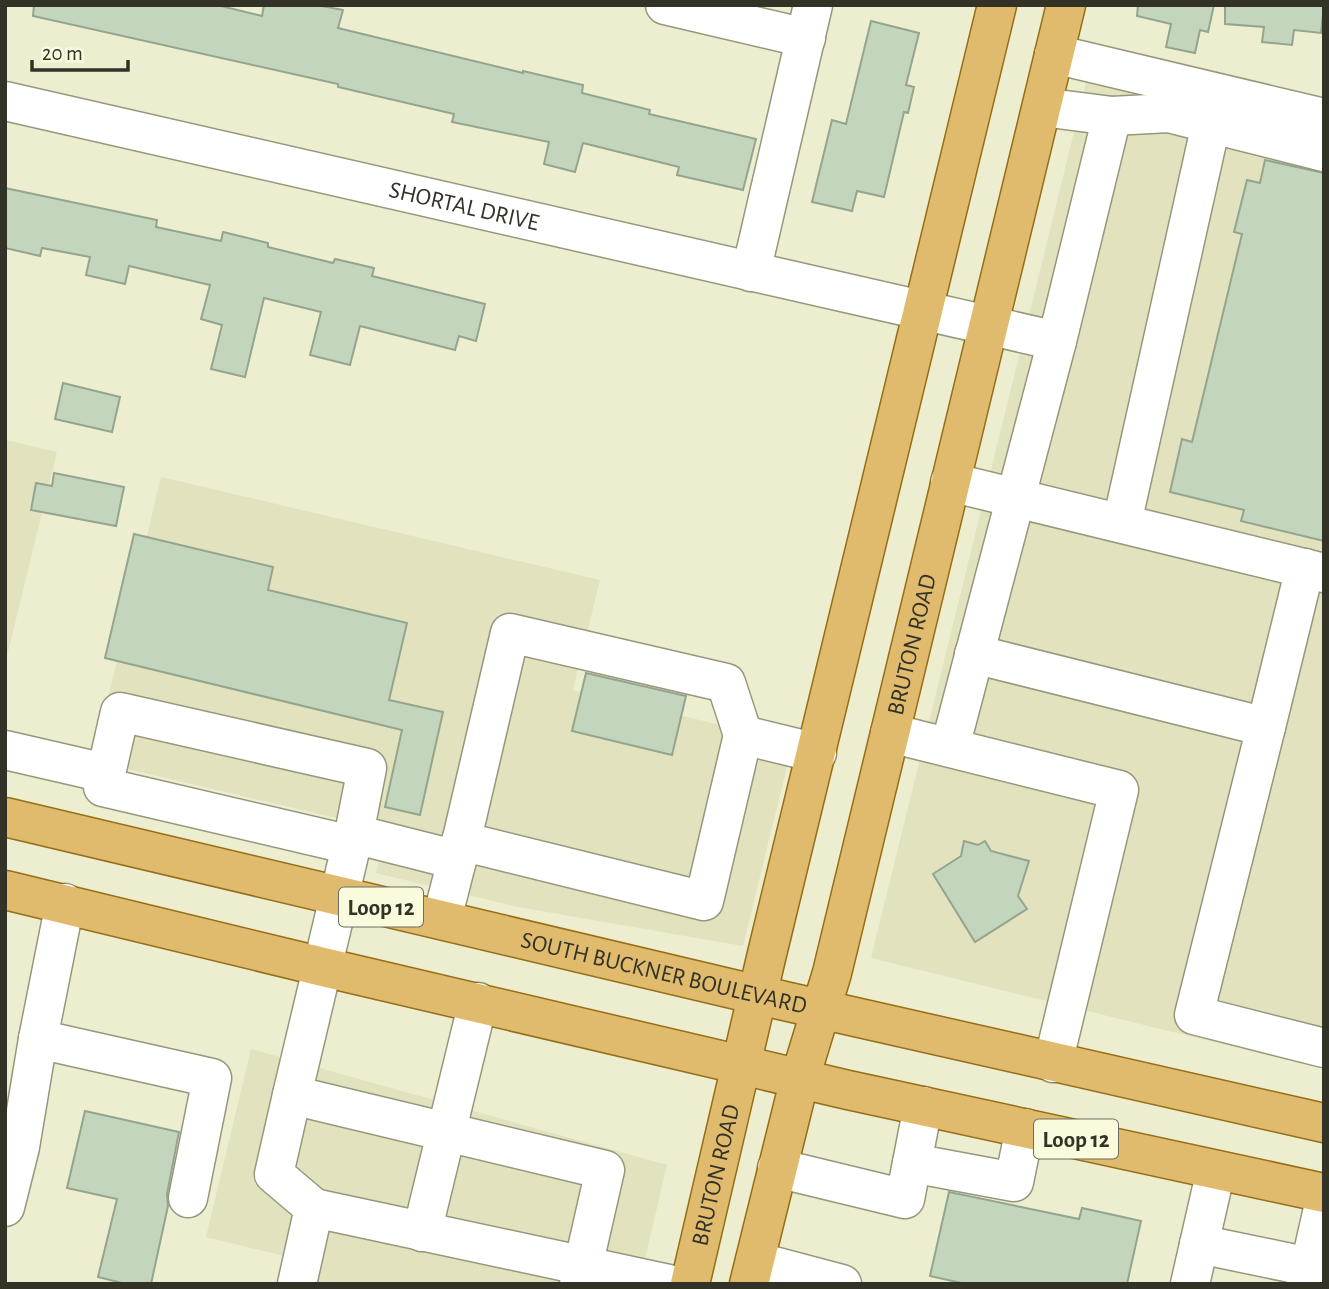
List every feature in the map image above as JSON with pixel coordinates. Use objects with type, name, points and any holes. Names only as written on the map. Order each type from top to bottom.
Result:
[{"type":"main road","name":"BRUTON ROAD","points":[[690,1284],[997,5]]},
{"type":"main road","name":"BRUTON ROAD","points":[[752,1273],[800,1078],[831,974],[1066,5]]},
{"type":"main road","name":"SOUTH BUCKNER BOULEVARD","points":[[5,817],[819,1010],[1324,1123]]},
{"type":"main road","name":"Loop 12","points":[[5,890],[800,1078],[1324,1194]]},
{"type":"street","points":[[666,5],[810,22],[751,272]]},
{"type":"street","points":[[1054,54],[1324,118]]},
{"type":"street","name":"SHORTAL DRIVE","points":[[5,101],[1057,341]]},
{"type":"street","points":[[1042,107],[1112,116],[1168,113],[1324,152]]},
{"type":"street","points":[[950,747],[1057,341],[1112,116]]},
{"type":"street","points":[[1122,523],[1211,124]]},
{"type":"street","points":[[950,482],[1314,570],[1266,727],[1194,1015],[1324,1048]]},
{"type":"street","points":[[5,750],[104,780],[353,840],[459,851],[704,901],[743,735],[726,683],[510,633],[459,851],[442,919]]},
{"type":"street","points":[[974,654],[1266,727]]},
{"type":"street","points":[[92,838],[120,712],[368,768],[274,1174],[314,1208],[422,1232],[581,1275],[669,1284]]},
{"type":"street","points":[[890,733],[1119,790],[1053,1063]]},
{"type":"street","points":[[743,735],[817,753]]},
{"type":"street","points":[[5,1208],[20,1147],[37,1039],[65,903]]},
{"type":"street","points":[[422,1232],[478,1002]]},
{"type":"street","points":[[37,1039],[212,1078],[188,1198]]},
{"type":"street","points":[[292,1096],[606,1170],[581,1275]]},
{"type":"street","points":[[777,1168],[905,1199],[923,1106]]},
{"type":"street","points":[[912,1163],[1014,1182],[1025,1128]]},
{"type":"street","points":[[1190,1284],[1216,1170]]},
{"type":"street","points":[[1199,1244],[1308,1275],[1324,1204]]},
{"type":"street","points":[[297,1284],[314,1208]]},
{"type":"street","points":[[752,1273],[842,1284]]},
{"type":"shaded area","points":[[1092,59],[1324,116],[1324,1069],[871,958]]},
{"type":"shaded area","points":[[5,440],[57,452],[5,664]]},
{"type":"shaded area","points":[[161,477],[600,580],[573,690],[793,742],[743,946],[518,907],[376,873],[387,830],[93,761]]},
{"type":"shaded area","points":[[251,1049],[667,1165],[639,1284],[277,1284],[284,1256],[206,1237]]},
{"type":"building","points":[[34,5],[217,5],[262,16],[264,5],[317,5],[343,10],[338,28],[583,85],[582,93],[650,110],[649,114],[756,139],[743,190],[677,175],[679,167],[583,143],[575,172],[544,164],[549,142],[452,122],[454,114],[338,87],[338,84],[33,16]]},
{"type":"building","points":[[1138,5],[1214,5],[1208,32],[1200,30],[1195,53],[1166,47],[1171,24],[1137,16]]},
{"type":"building","points":[[1225,5],[1324,5],[1321,33],[1294,30],[1292,45],[1262,42],[1264,27],[1225,24]]},
{"type":"building","points":[[871,21],[919,33],[906,85],[914,87],[908,113],[904,112],[884,197],[857,191],[852,211],[812,202],[832,120],[846,124]]},
{"type":"building","points":[[1265,160],[1324,173],[1324,541],[1241,521],[1244,510],[1170,492],[1182,439],[1192,442],[1242,234],[1234,232],[1247,180],[1260,183]]},
{"type":"building","points":[[5,188],[157,220],[156,227],[221,241],[223,232],[268,243],[268,247],[333,263],[335,259],[374,268],[372,276],[485,304],[476,341],[459,336],[455,350],[360,326],[350,365],[310,355],[321,312],[264,298],[245,377],[211,369],[222,325],[201,319],[210,285],[129,266],[125,284],[86,275],[90,257],[42,248],[40,256],[5,248]]},
{"type":"building","points":[[63,383],[120,397],[112,432],[55,419]]},
{"type":"building","points":[[54,473],[124,487],[116,526],[31,510],[36,483],[52,486]]},
{"type":"building","points":[[134,534],[273,567],[268,590],[407,623],[389,700],[443,712],[420,815],[385,807],[402,730],[105,658]]},
{"type":"building","points":[[586,673],[686,696],[672,755],[572,731]]},
{"type":"building","points":[[964,841],[978,845],[985,841],[991,851],[1029,861],[1018,896],[1027,909],[975,942],[933,874],[961,856]]},
{"type":"building","points":[[85,1111],[179,1132],[167,1194],[168,1206],[151,1284],[126,1284],[98,1277],[117,1199],[67,1188]]},
{"type":"building","points":[[949,1192],[1079,1219],[1082,1208],[1141,1221],[1127,1284],[966,1284],[930,1276]]}]
